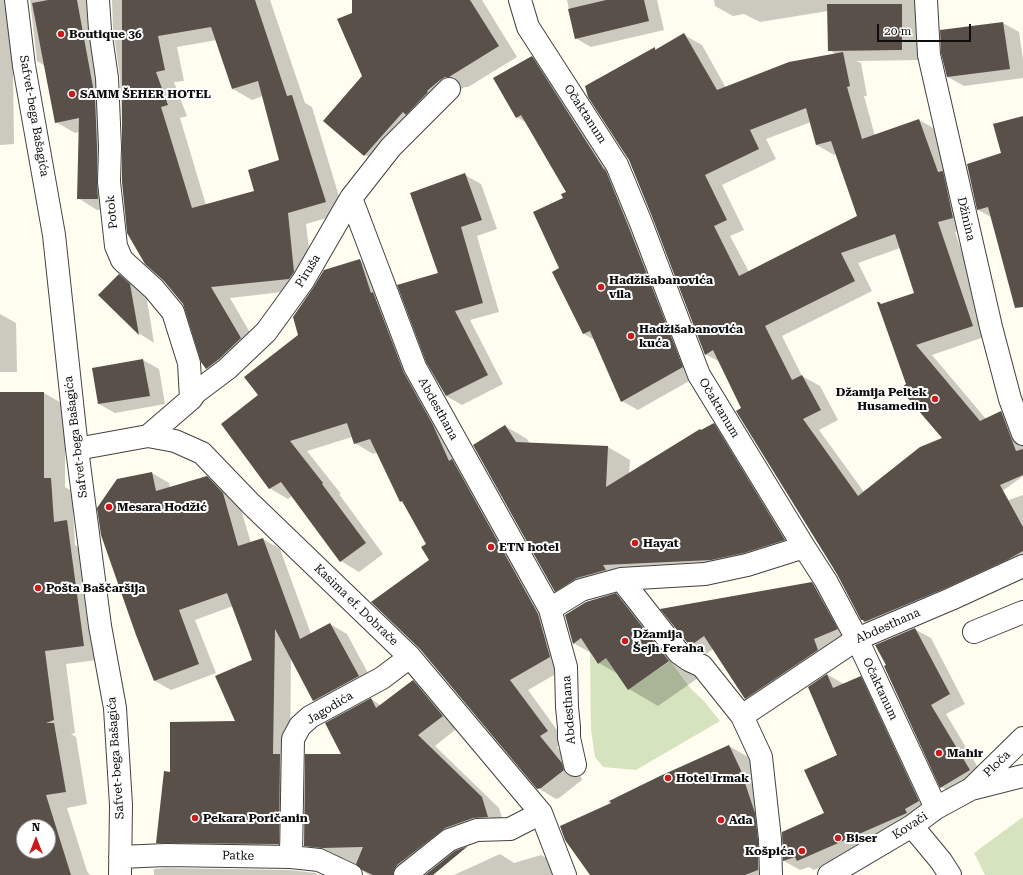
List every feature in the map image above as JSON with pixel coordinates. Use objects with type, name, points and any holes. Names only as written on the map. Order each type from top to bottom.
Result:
[{"type":"street","name":"Safvet-bega Bašagića","points":[[16,0],[24,66],[54,235],[77,449],[100,626],[115,708],[121,805],[120,866]]},
{"type":"street","name":"Potok","points":[[98,0],[100,30],[107,78],[110,147],[109,182],[116,246],[122,260],[154,289],[173,312],[189,363],[191,399]]},
{"type":"street","name":"Očaktanum","points":[[520,0],[528,27],[617,165],[699,375],[826,581],[857,639],[936,808]]},
{"type":"street","name":"Džinina","points":[[926,0],[928,55],[990,327],[1010,399],[1023,434]]},
{"type":"street","name":"Piruša","points":[[148,436],[191,399],[195,393],[227,369],[266,332],[303,281],[352,198],[391,147],[449,89]]},
{"type":"street","name":"Abdesthana","points":[[352,198],[415,367],[550,609],[566,667],[569,727],[568,738],[575,765]]},
{"type":"street","name":"Kasima ef. Dobrače","points":[[77,449],[148,436],[175,441],[202,452],[251,504],[410,657],[540,813],[565,875]]},
{"type":"street","points":[[550,609],[581,590],[621,579],[705,574],[747,565],[804,547]]},
{"type":"street","name":"Abdesthana","points":[[742,716],[857,639],[951,599],[1023,566]]},
{"type":"street","points":[[621,579],[679,653],[702,666],[742,716],[761,757],[770,839],[771,875]]},
{"type":"street","points":[[974,632],[1023,612]]},
{"type":"street","name":"Jagodića","points":[[291,856],[293,739],[300,726],[310,718],[382,678],[410,657]]},
{"type":"street","name":"Ploča","points":[[971,789],[1023,738]]},
{"type":"street","points":[[971,789],[1023,776]]},
{"type":"street","name":"Kovači","points":[[829,875],[912,826],[936,808],[971,789]]},
{"type":"street","points":[[405,875],[449,840],[477,830],[510,829],[540,813]]},
{"type":"street","points":[[912,826],[941,861],[950,875]]},
{"type":"street","name":"Patke","points":[[120,866],[166,855],[291,856],[319,860],[351,875]]},
{"type":"green space","points":[[590,652],[598,664],[606,658],[628,690],[670,661],[691,689],[704,701],[720,721],[636,770],[603,767],[595,757],[591,730]]},
{"type":"green space","points":[[1023,817],[1023,875],[985,875],[974,853]]},
{"type":"building","points":[[48,0],[77,0],[95,98],[98,199],[77,199],[79,118],[55,123],[32,3]]},
{"type":"building","points":[[122,0],[255,0],[287,96],[292,95],[326,202],[288,213],[294,272],[289,279],[211,287],[241,338],[206,369],[201,362],[183,304],[164,281],[145,264],[127,233],[122,182]],"holes":[[[211,27],[232,89],[258,81],[279,160],[248,170],[254,191],[192,208],[161,107],[168,105],[156,72],[165,70],[158,36]]]},
{"type":"building","points":[[352,0],[470,0],[499,46],[449,77],[445,77],[440,80],[427,91],[428,92],[406,115],[403,112],[364,156],[323,121],[362,76],[337,19],[352,13]]},
{"type":"building","points":[[606,0],[644,0],[649,21],[575,39],[568,9]]},
{"type":"building","points":[[827,4],[902,4],[902,50],[828,51]]},
{"type":"building","points":[[1003,22],[1010,69],[947,77],[941,53],[940,30]]},
{"type":"building","points":[[684,33],[717,90],[789,62],[843,52],[850,86],[847,87],[862,139],[919,119],[938,172],[943,171],[953,218],[938,222],[973,326],[916,345],[980,421],[1001,411],[1016,451],[1023,449],[1023,475],[1000,485],[1023,527],[1023,551],[946,588],[864,622],[861,620],[837,574],[736,411],[741,408],[713,350],[705,355],[629,160],[588,97],[585,86],[655,47],[655,50]],"holes":[[[806,108],[816,145],[831,141],[857,216],[739,276],[714,226],[727,220],[705,175],[759,149],[750,130]],[[895,234],[914,293],[881,304],[877,302],[906,384],[900,389],[942,438],[920,447],[858,496],[803,419],[821,410],[802,375],[792,380],[765,326],[855,281],[841,253]]]},
{"type":"building","points":[[532,56],[606,171],[683,367],[621,402],[590,331],[583,334],[552,272],[559,268],[533,212],[563,198],[561,194],[566,192],[521,115],[516,118],[493,78]]},
{"type":"building","points":[[1023,116],[1023,307],[1015,308],[988,207],[977,210],[967,164],[1001,153],[993,124]]},
{"type":"building","points":[[465,173],[482,220],[461,227],[483,303],[455,311],[488,375],[446,396],[426,362],[397,285],[438,273],[410,193]]},
{"type":"building","points":[[360,259],[371,293],[373,292],[404,373],[433,425],[449,461],[452,459],[538,614],[550,657],[510,680],[548,731],[540,736],[562,763],[564,770],[541,788],[537,789],[420,649],[371,602],[429,560],[421,547],[426,544],[402,501],[400,502],[370,439],[354,444],[347,423],[290,441],[323,483],[322,484],[366,543],[340,562],[281,482],[269,489],[221,424],[258,395],[244,377],[298,335],[293,317],[324,270]]},
{"type":"building","points":[[119,274],[130,284],[139,335],[98,295]]},
{"type":"building","points":[[143,359],[150,396],[98,404],[92,368]]},
{"type":"building","points":[[0,392],[44,392],[44,478],[51,478],[54,522],[67,520],[84,646],[45,651],[54,720],[46,723],[54,723],[66,792],[46,795],[54,819],[16,819],[16,859],[56,859],[56,827],[71,875],[0,875]]},
{"type":"building","points":[[714,423],[785,540],[744,553],[711,560],[603,565],[606,570],[577,578],[555,592],[473,445],[505,425],[516,442],[608,446],[606,487],[700,429],[701,430]]},
{"type":"building","points":[[152,472],[156,491],[207,476],[223,493],[238,546],[263,538],[300,639],[330,623],[359,676],[313,701],[275,629],[273,754],[280,754],[279,844],[156,843],[164,771],[170,772],[170,722],[235,721],[215,676],[252,660],[227,593],[179,610],[199,664],[154,681],[136,635],[101,535],[97,508],[117,479]]},
{"type":"building","points":[[812,582],[838,629],[814,639],[818,650],[745,699],[704,636],[690,646],[660,609]]},
{"type":"building","name":"Džamija Šejh Feraha","points":[[616,593],[669,661],[628,690],[606,658],[598,664],[581,638],[573,644],[565,615],[586,602]]},
{"type":"building","points":[[915,628],[950,694],[931,705],[970,770],[940,788],[884,666],[886,665],[875,645]]},
{"type":"building","points":[[827,674],[833,688],[861,676],[919,801],[905,809],[907,813],[797,861],[795,857],[783,861],[782,832],[824,813],[804,770],[837,755],[808,687]]},
{"type":"building","points":[[413,680],[443,716],[418,735],[482,797],[488,817],[473,818],[445,828],[397,865],[393,875],[373,875],[362,870],[356,864],[363,847],[322,848],[304,846],[305,754],[341,754],[325,723],[371,698],[376,708]]},
{"type":"building","points":[[729,745],[744,777],[755,813],[758,840],[758,870],[745,875],[590,875],[565,840],[560,826],[611,803],[609,801],[660,776]]},
{"type":"building","points":[[468,846],[433,875],[425,875],[455,851]]},
{"type":"place","name":"Boutique 36","points":[[61,34]]},
{"type":"place","name":"SAMM ŠEHER HOTEL","points":[[72,94]]},
{"type":"place","name":"Hadžišabanovića vila","points":[[601,287]]},
{"type":"place","name":"Hadžišabanovića kuća","points":[[631,336]]},
{"type":"place","name":"Džamija Peltek Husamedin","points":[[935,399]]},
{"type":"place","name":"Mesara Hodžić","points":[[109,507]]},
{"type":"place","name":"Hayat","points":[[635,543]]},
{"type":"place","name":"ETN hotel","points":[[491,547]]},
{"type":"place","name":"Pošta Baščaršija","points":[[38,588]]},
{"type":"place","name":"Džamija Šejh Feraha","points":[[625,641]]},
{"type":"place","name":"Mahir","points":[[939,753]]},
{"type":"place","name":"Hotel Irmak","points":[[668,778]]},
{"type":"place","name":"Pekara Poričanin","points":[[195,818]]},
{"type":"place","name":"Ada","points":[[721,820]]},
{"type":"place","name":"Biser","points":[[838,838]]},
{"type":"place","name":"Košpića","points":[[802,851]]}]
